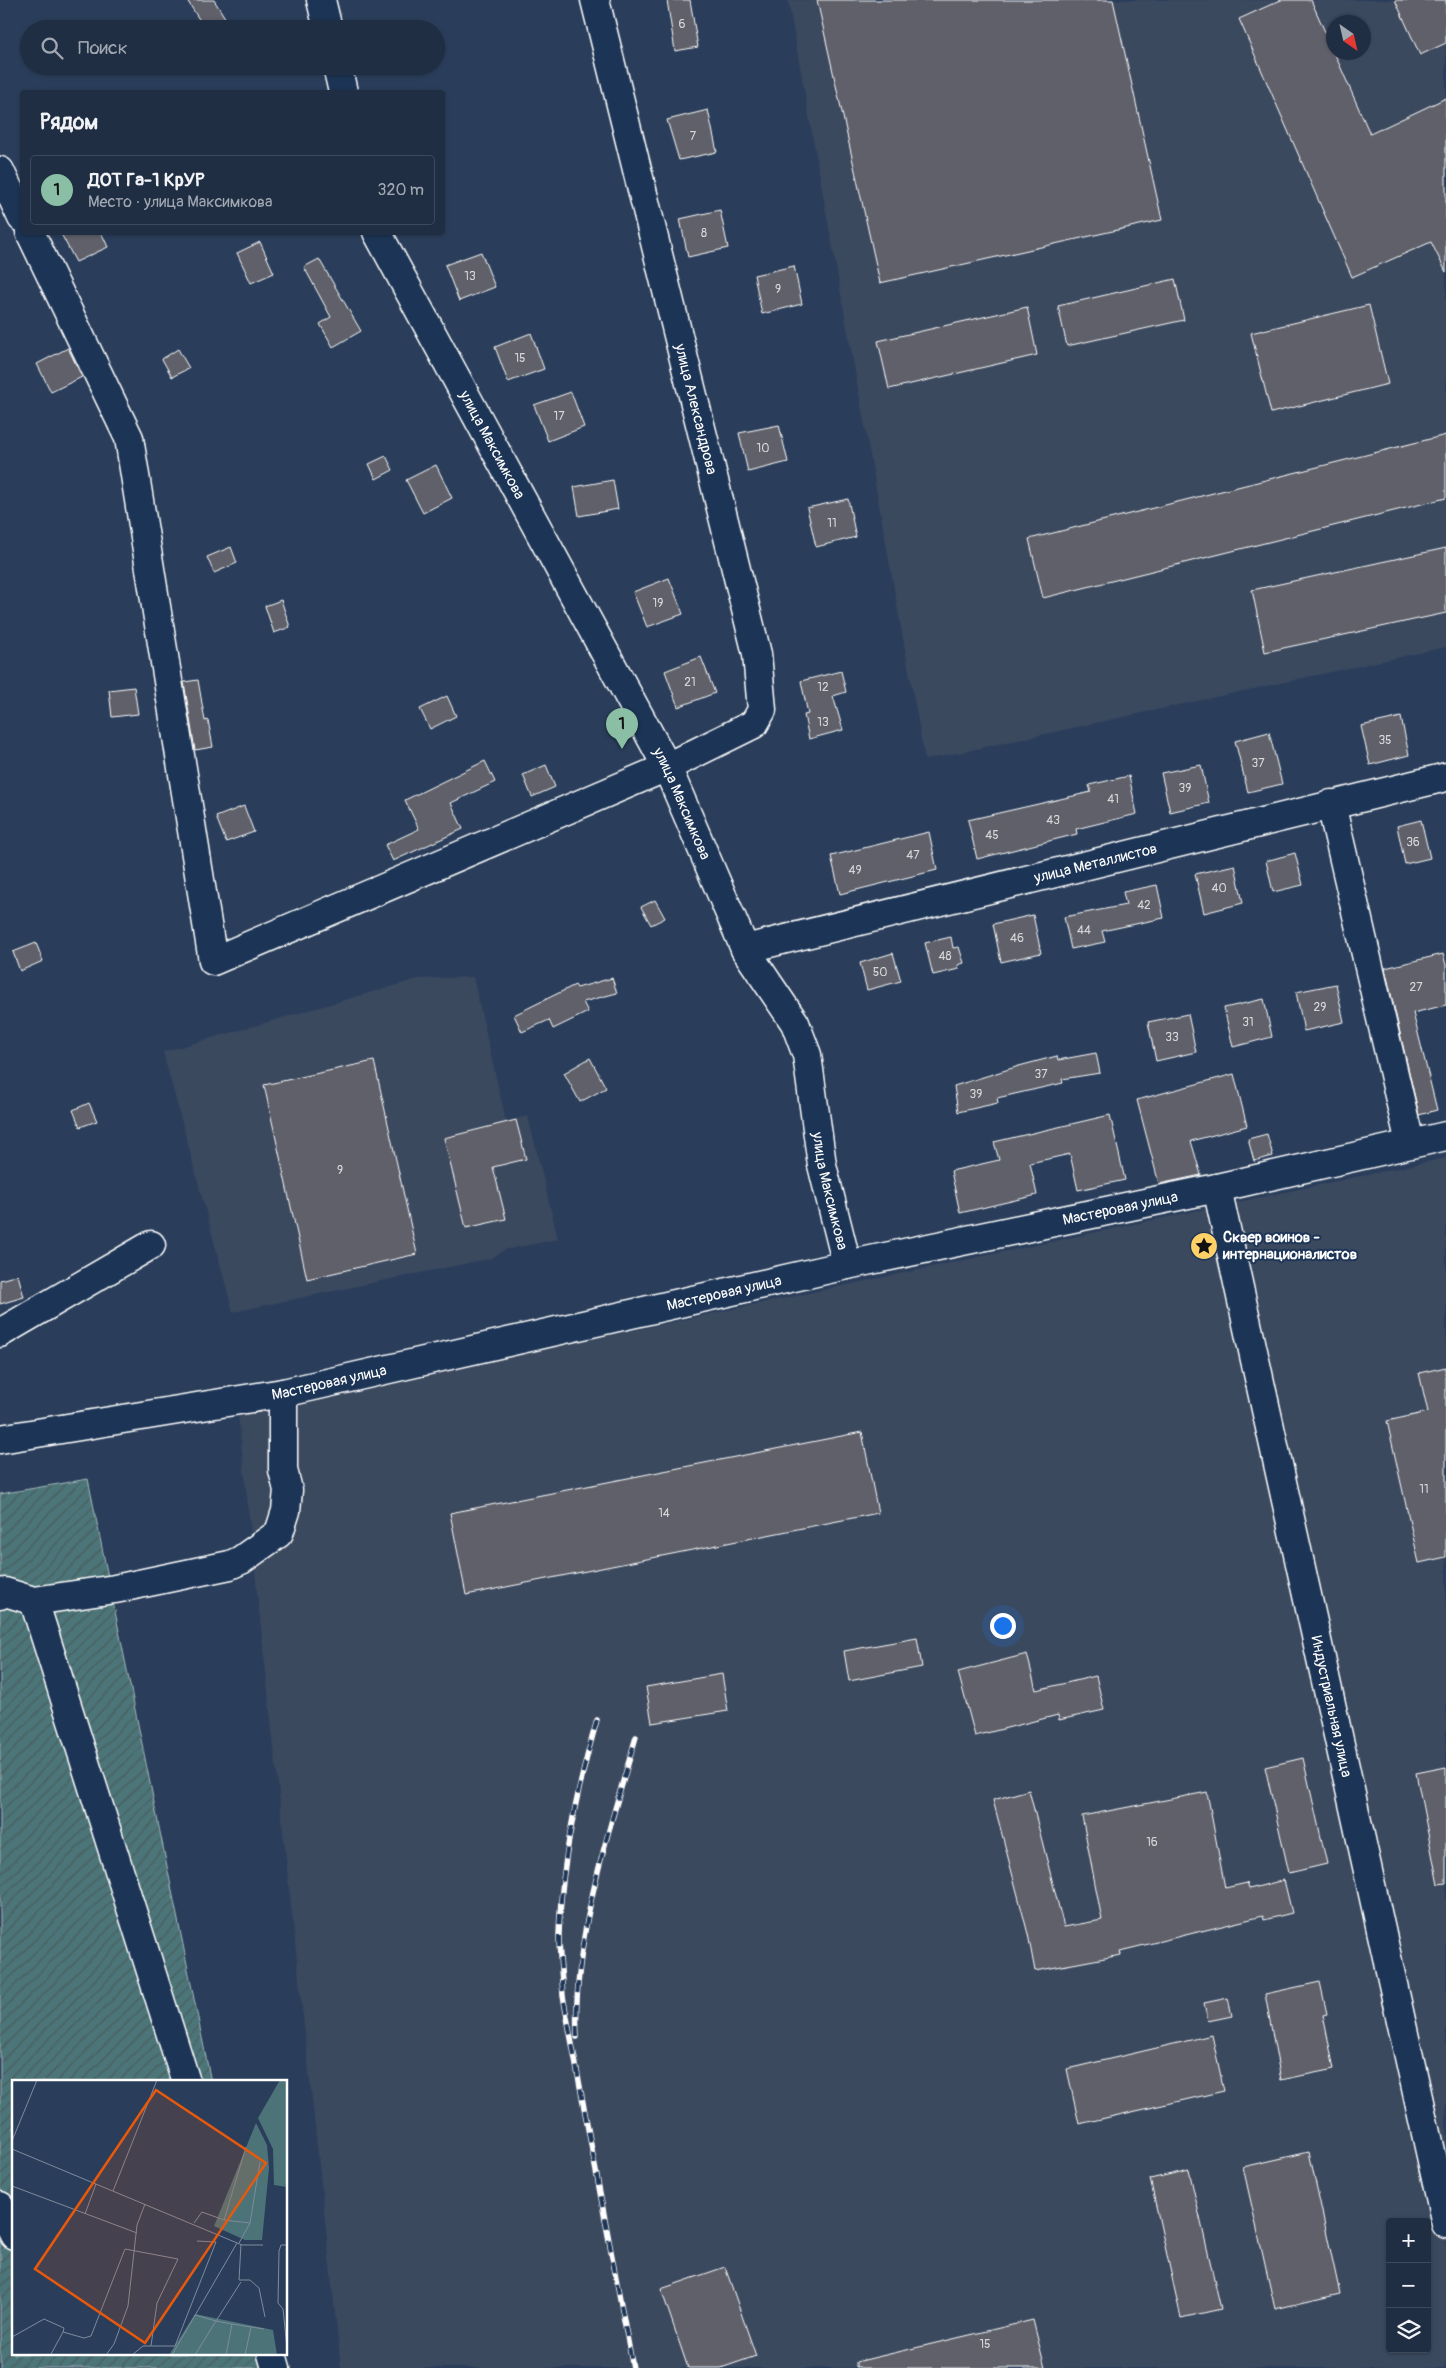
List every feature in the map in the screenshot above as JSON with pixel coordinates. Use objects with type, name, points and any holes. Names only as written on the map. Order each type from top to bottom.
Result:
[{"type":"street","points":[[321,0],[326,20]]},
{"type":"street","name":"улица Александрова","points":[[31,235],[129,438],[213,961],[667,767],[754,724],[762,710],[757,654],[595,0]]},
{"type":"street","points":[[339,75],[343,90]]},
{"type":"street","points":[[0,171],[20,214]]},
{"type":"street","name":"улица Максимкова","points":[[379,235],[667,767],[745,949],[795,1023],[807,1055],[822,1165],[847,1264]]},
{"type":"street","name":"улица Металлистов","points":[[745,949],[1446,777]]},
{"type":"street","points":[[1331,804],[1410,1143]]},
{"type":"street","name":"Мастеровая улица","points":[[0,1439],[283,1393],[847,1264],[1217,1188],[1446,1136]]},
{"type":"street","name":"Индустриальная улица","points":[[1217,1188],[1446,2224]]},
{"type":"street","points":[[0,1333],[152,1245]]},
{"type":"street","points":[[0,1595],[5,1592],[34,1600],[115,1589],[230,1565],[241,1560],[278,1533],[286,1511],[288,1490],[283,1470],[283,1393]]},
{"type":"street","points":[[34,1600],[185,2080]]},
{"type":"street","points":[[0,2206],[12,2232]]},
{"type":"shaded area","points":[[788,0],[1446,0],[1446,647],[925,760]]},
{"type":"shaded area","points":[[473,977],[506,1121],[528,1116],[558,1239],[504,1250],[492,1258],[233,1312],[163,1052],[418,979]]},
{"type":"shaded area","points":[[1446,1158],[1446,2368],[341,2368],[238,1414]]},
{"type":"green space","points":[[88,1479],[211,2080],[12,2080],[12,2356],[266,2356],[269,2368],[0,2368],[0,1494]]},
{"type":"building","points":[[187,0],[214,0],[226,20],[199,20]]},
{"type":"building","points":[[667,0],[690,0],[698,47],[675,51]]},
{"type":"building","points":[[817,0],[1113,0],[1162,220],[880,283]]},
{"type":"building","points":[[1281,0],[1311,0],[1326,34],[1326,60],[1337,60],[1370,134],[1446,98],[1446,272],[1431,242],[1352,277],[1239,19]]},
{"type":"building","points":[[1395,0],[1446,0],[1446,43],[1420,55]]},
{"type":"building","points":[[708,110],[717,152],[679,160],[667,120]]},
{"type":"building","points":[[720,210],[728,248],[688,257],[680,219]]},
{"type":"building","points":[[62,235],[102,235],[108,247],[76,262]]},
{"type":"building","points":[[260,242],[274,273],[251,283],[237,253]]},
{"type":"building","points":[[481,252],[495,287],[459,301],[445,265]]},
{"type":"building","points":[[319,259],[361,331],[333,347],[320,324],[331,317],[304,267]]},
{"type":"building","points":[[794,266],[802,304],[762,314],[754,275]]},
{"type":"building","points":[[1175,279],[1184,320],[1067,346],[1058,306]]},
{"type":"building","points":[[1369,305],[1388,384],[1271,413],[1251,333]]},
{"type":"building","points":[[1027,307],[1037,355],[889,389],[878,341]]},
{"type":"building","points":[[531,333],[544,369],[508,382],[495,347]]},
{"type":"building","points":[[68,348],[82,377],[51,392],[37,364]]},
{"type":"building","points":[[178,349],[189,368],[172,377],[162,359]]},
{"type":"building","points":[[571,392],[584,427],[548,441],[534,405]]},
{"type":"building","points":[[779,425],[788,462],[748,472],[739,433]]},
{"type":"building","points":[[1446,435],[1446,498],[1043,598],[1029,539]]},
{"type":"building","points":[[386,456],[393,470],[376,479],[369,464]]},
{"type":"building","points":[[436,465],[452,498],[423,513],[406,480]]},
{"type":"building","points":[[613,480],[618,509],[579,516],[574,487]]},
{"type":"building","points":[[848,499],[856,537],[816,547],[807,508]]},
{"type":"building","points":[[231,547],[237,563],[214,573],[207,557]]},
{"type":"building","points":[[1446,548],[1446,613],[1265,652],[1252,590]]},
{"type":"building","points":[[669,578],[683,614],[647,627],[633,592]]},
{"type":"building","points":[[281,600],[290,627],[274,633],[265,606]]},
{"type":"building","points":[[701,657],[715,693],[678,707],[665,671]]},
{"type":"building","points":[[841,671],[846,692],[833,696],[843,730],[809,739],[804,715],[808,714],[801,681]]},
{"type":"building","points":[[198,680],[205,721],[208,720],[213,747],[195,750],[184,682]]},
{"type":"building","points":[[134,687],[138,714],[112,717],[109,690]]},
{"type":"building","points":[[447,696],[456,716],[430,729],[420,709]]},
{"type":"building","points":[[1401,717],[1409,755],[1370,765],[1361,726]]},
{"type":"building","points":[[1269,732],[1282,784],[1248,792],[1235,741]]},
{"type":"building","points":[[485,761],[495,782],[451,803],[463,829],[393,861],[385,845],[419,829],[405,800]]},
{"type":"building","points":[[546,765],[555,787],[532,797],[523,775]]},
{"type":"building","points":[[1201,765],[1209,803],[1170,812],[1161,773]]},
{"type":"building","points":[[1129,776],[1137,814],[1076,829],[1077,834],[977,859],[968,820],[1091,792],[1089,785]]},
{"type":"building","points":[[244,806],[254,832],[226,842],[216,817]]},
{"type":"building","points":[[1421,820],[1430,858],[1405,864],[1397,826]]},
{"type":"building","points":[[929,832],[937,870],[840,894],[831,856]]},
{"type":"building","points":[[1295,853],[1303,885],[1273,892],[1266,861]]},
{"type":"building","points":[[1235,865],[1243,903],[1204,913],[1195,874]]},
{"type":"building","points":[[1157,885],[1164,918],[1102,931],[1105,942],[1071,949],[1064,917],[1126,905],[1123,892]]},
{"type":"building","points":[[655,900],[665,918],[651,925],[641,907]]},
{"type":"building","points":[[1033,915],[1041,953],[1001,962],[993,924]]},
{"type":"building","points":[[951,937],[953,948],[959,947],[964,963],[958,965],[959,969],[933,975],[925,943]]},
{"type":"building","points":[[36,943],[43,961],[20,971],[13,952]]},
{"type":"building","points":[[893,953],[901,981],[867,990],[860,963]]},
{"type":"building","points":[[1443,954],[1446,965],[1446,1005],[1413,1013],[1437,1110],[1419,1115],[1385,968]]},
{"type":"building","points":[[612,978],[617,993],[583,1002],[588,1012],[553,1029],[549,1020],[522,1032],[514,1015],[575,985],[577,988]]},
{"type":"building","points":[[1336,984],[1344,1022],[1304,1031],[1296,992]]},
{"type":"building","points":[[1264,999],[1272,1037],[1233,1047],[1224,1008]]},
{"type":"building","points":[[1188,1014],[1196,1052],[1156,1061],[1148,1022]]},
{"type":"building","points":[[1096,1053],[1100,1073],[1062,1079],[1063,1083],[997,1098],[998,1103],[958,1112],[954,1086],[1057,1056],[1058,1060]]},
{"type":"building","points":[[590,1058],[606,1088],[580,1102],[564,1073]]},
{"type":"building","points":[[374,1061],[417,1254],[307,1279],[264,1085]]},
{"type":"building","points":[[1234,1074],[1247,1126],[1191,1141],[1201,1175],[1159,1184],[1137,1100]]},
{"type":"building","points":[[89,1103],[97,1121],[80,1127],[73,1110]]},
{"type":"building","points":[[1110,1115],[1125,1180],[1078,1190],[1070,1154],[1030,1163],[1037,1195],[960,1213],[951,1171],[999,1160],[994,1142]]},
{"type":"building","points":[[516,1120],[526,1159],[493,1167],[506,1219],[466,1228],[444,1138]]},
{"type":"building","points":[[1267,1134],[1273,1156],[1254,1161],[1248,1139]]},
{"type":"building","points":[[18,1275],[24,1297],[0,1304],[0,1280]]},
{"type":"building","points":[[1446,1367],[1446,1557],[1419,1563],[1387,1421],[1428,1412],[1419,1373]]},
{"type":"building","points":[[862,1432],[878,1513],[466,1595],[450,1513]]},
{"type":"building","points":[[917,1638],[922,1667],[849,1681],[844,1651]]},
{"type":"building","points":[[1027,1654],[1036,1690],[1096,1676],[1104,1710],[1059,1720],[1058,1715],[975,1736],[958,1672]]},
{"type":"building","points":[[722,1674],[728,1711],[652,1723],[646,1687]]},
{"type":"building","points":[[1303,1758],[1327,1864],[1289,1873],[1265,1767]]},
{"type":"building","points":[[1446,1767],[1446,1883],[1438,1884],[1416,1773]]},
{"type":"building","points":[[1029,1790],[1064,1927],[1102,1920],[1082,1816],[1207,1792],[1225,1888],[1247,1883],[1249,1889],[1284,1880],[1292,1913],[1264,1920],[1263,1916],[1120,1951],[1121,1955],[1035,1971],[1028,1934],[993,1800]]},
{"type":"building","points":[[1320,1982],[1327,2014],[1323,2015],[1334,2069],[1281,2080],[1265,1994]]},
{"type":"building","points":[[1228,1998],[1232,2016],[1208,2021],[1204,2003]]},
{"type":"building","points":[[1212,2035],[1224,2091],[1079,2124],[1067,2069]]},
{"type":"building","points":[[1309,2152],[1340,2294],[1275,2309],[1243,2167]]},
{"type":"building","points":[[1189,2170],[1221,2309],[1181,2318],[1150,2179]]},
{"type":"building","points":[[725,2267],[756,2356],[721,2368],[688,2368],[661,2289]]},
{"type":"building","points":[[1033,2320],[1045,2368],[856,2368],[856,2362]]},
{"type":"railway","points":[[597,1720],[571,1826],[560,1908],[559,1950],[563,1996],[633,2368]]},
{"type":"railway","points":[[577,2037],[580,1962],[586,1924],[604,1847],[636,1737]]},
{"type":"place","name":"ДОТ Га-1 КрУР","points":[[622,749]]},
{"type":"place","name":"Сквер воинов - интернационалистов","points":[[1204,1246]]}]
